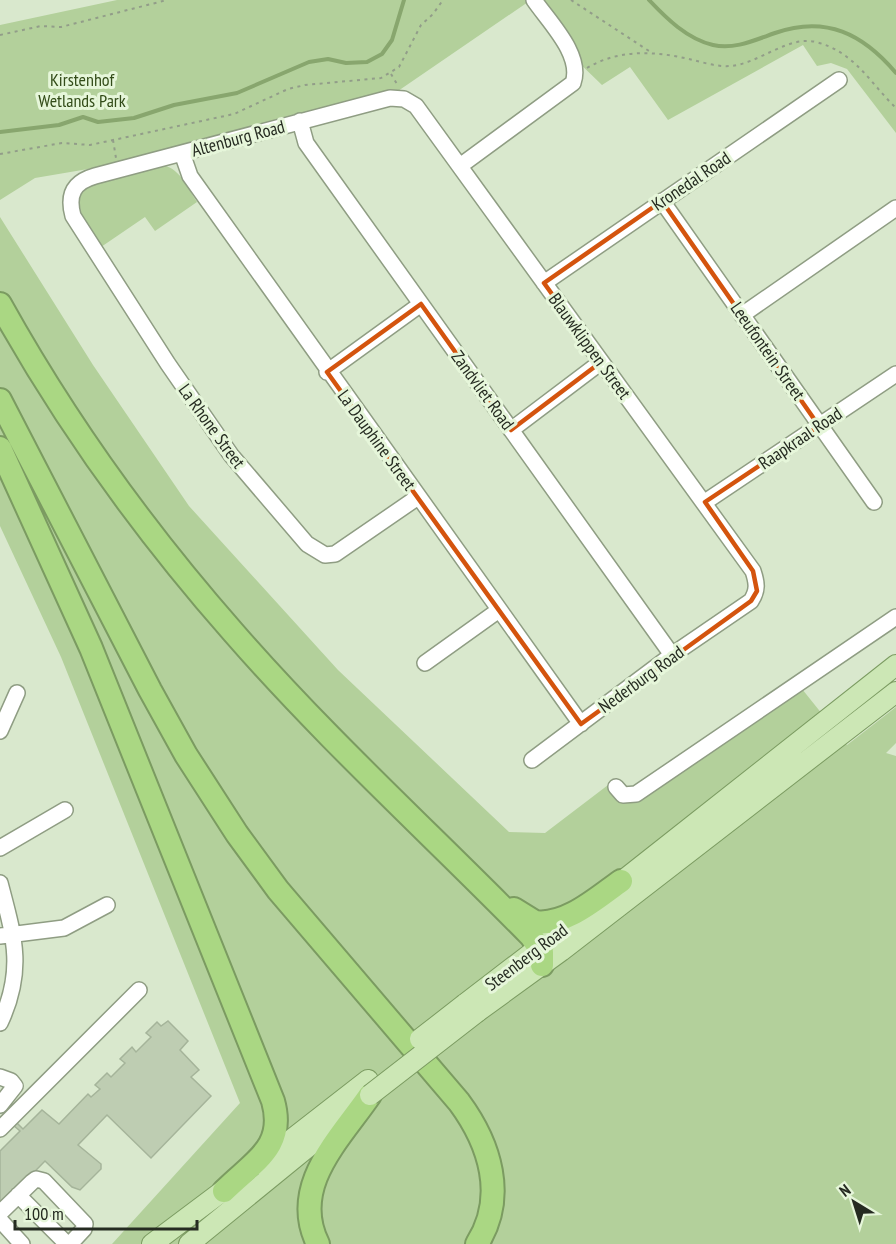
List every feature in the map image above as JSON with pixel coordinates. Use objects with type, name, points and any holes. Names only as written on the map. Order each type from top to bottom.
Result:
[{"type":"highway","points":[[0,304],[44,378],[107,473],[165,550],[232,632],[344,751],[478,880],[523,916],[543,923],[573,913],[621,881]]},
{"type":"highway","points":[[0,400],[186,755],[237,834],[278,890],[459,1102],[475,1127],[488,1157],[493,1187],[489,1218],[477,1244]]},
{"type":"highway","points":[[0,448],[90,648],[270,1090],[276,1113],[276,1135],[224,1191]]},
{"type":"highway","points":[[478,880],[541,956]]},
{"type":"highway","points":[[318,1244],[310,1222],[309,1209],[314,1179],[369,1088]]},
{"type":"main road","name":"Steenberg Road","points":[[541,956],[621,881],[896,665]]},
{"type":"main road","name":"Steenberg Road","points":[[152,1244],[369,1088],[471,1008],[896,692]]},
{"type":"main road","name":"Steenberg Road","points":[[189,1244],[369,1088]]},
{"type":"street","points":[[460,166],[567,88],[576,75],[574,58],[534,0]]},
{"type":"street","name":"Kronedal Road","points":[[544,283],[839,80]]},
{"type":"street","name":"Altenburg Road","points":[[75,186],[85,179],[182,153],[390,98],[404,99]]},
{"type":"street","name":"Blauwklippen Street","points":[[404,99],[416,106],[753,571],[757,591],[751,601]]},
{"type":"street","name":"Zandvliet Road","points":[[300,122],[306,143],[672,655]]},
{"type":"street","name":"La Dauphine Street","points":[[182,153],[190,176],[327,372],[581,724]]},
{"type":"street","name":"La Rhone Street","points":[[75,186],[71,195],[73,216],[162,354],[231,455],[307,544],[325,555],[336,554],[418,497]]},
{"type":"street","name":"Leeufontein Street","points":[[662,201],[874,502]]},
{"type":"street","points":[[742,315],[896,208]]},
{"type":"street","points":[[327,372],[421,304]]},
{"type":"street","points":[[511,430],[601,362]]},
{"type":"street","name":"Raapkraal Road","points":[[705,502],[896,374]]},
{"type":"street","name":"Nederburg Road","points":[[532,760],[672,655],[751,601]]},
{"type":"street","points":[[425,663],[499,610]]},
{"type":"street","points":[[616,787],[623,795],[636,794],[896,617]]},
{"type":"street","points":[[0,731],[17,693]]},
{"type":"street","points":[[0,848],[65,810]]},
{"type":"street","points":[[0,883],[13,993],[0,1023]]},
{"type":"street","points":[[7,935],[75,925],[107,905]]},
{"type":"street","points":[[0,1129],[139,990]]},
{"type":"street","points":[[0,1077],[11,1081],[15,1086],[0,1105]]},
{"type":"street","points":[[0,1213],[18,1196],[36,1179],[41,1179],[85,1224],[84,1229],[68,1244],[18,1196]]},
{"type":"street","points":[[0,1220],[22,1244]]},
{"type":"path","points":[[0,35],[41,27],[61,27],[167,0]]},
{"type":"path","points":[[0,154],[62,143],[90,145],[234,114],[297,87],[319,81],[364,81],[391,74],[403,60],[421,25],[443,0]]},
{"type":"path","points":[[571,0],[650,52]]},
{"type":"path","points":[[576,75],[612,57],[650,52],[729,66],[758,60],[803,40],[816,42],[852,59],[896,108]]},
{"type":"path","points":[[113,140],[118,170]]},
{"type":"highlighted area","points":[[662,201],[819,426],[705,502],[753,571],[757,591],[751,601],[581,724],[327,372],[421,304],[511,430],[601,362],[544,283]]},
{"type":"green space","name":"Kirstenhof Wetlands Park","points":[[117,0],[531,0],[398,91],[88,169],[35,178],[0,200],[0,25]]},
{"type":"green space","points":[[534,0],[896,0],[896,133],[847,69],[831,63],[817,66],[803,45],[668,120],[630,67],[602,85],[574,58]]},
{"type":"green space","points":[[160,165],[167,166],[177,173],[197,202],[155,231],[145,217],[101,247],[81,216],[78,199],[81,191],[87,184]]},
{"type":"green space","points":[[0,217],[93,365],[189,506],[338,670],[509,832],[545,833],[612,782],[623,795],[798,684],[847,745],[896,707],[896,743],[886,753],[896,756],[896,1244],[112,1244],[240,1103],[61,657],[0,526]]},
{"type":"building","points":[[168,1021],[188,1041],[180,1050],[199,1070],[191,1077],[211,1096],[151,1158],[107,1115],[78,1145],[101,1164],[101,1169],[80,1190],[72,1187],[45,1161],[0,1207],[0,1151],[20,1131],[13,1125],[16,1122],[23,1129],[42,1110],[59,1124],[88,1094],[91,1097],[100,1089],[95,1085],[107,1073],[111,1077],[125,1063],[120,1059],[132,1047],[136,1052],[151,1037],[146,1033],[157,1022],[161,1026]]},
{"type":"waterway","points":[[0,132],[59,125],[83,117],[98,122],[134,118],[174,105],[237,93],[309,62],[328,59],[346,63],[367,62],[382,54],[392,40],[404,0]]},
{"type":"waterway","points":[[649,0],[686,33],[713,45],[737,45],[793,28],[827,27],[857,38],[896,73]]}]
